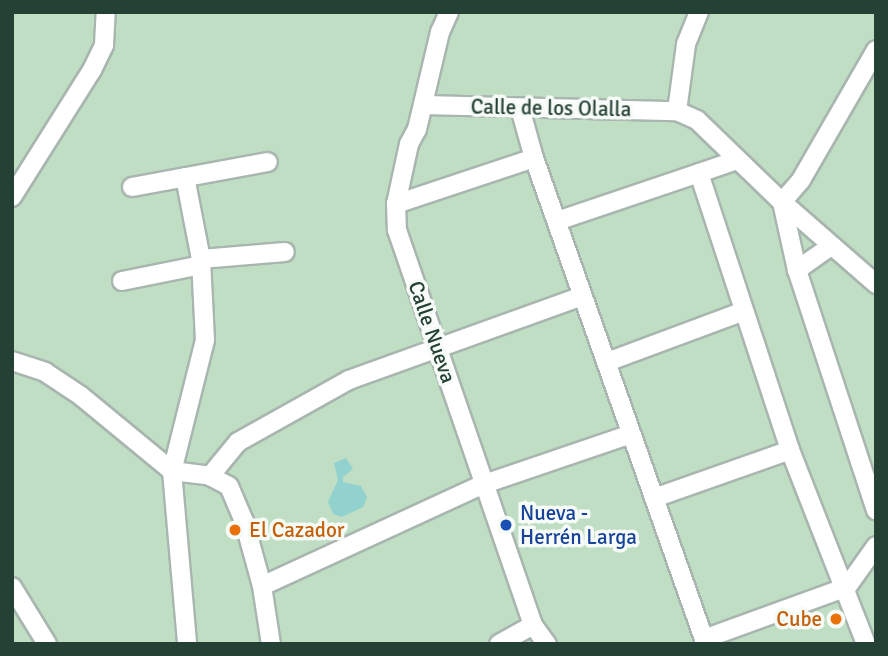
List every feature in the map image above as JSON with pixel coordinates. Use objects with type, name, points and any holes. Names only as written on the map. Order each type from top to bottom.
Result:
[{"type":"street","points":[[12,197],[92,70],[104,45],[106,12]]},
{"type":"street","name":"Calle Nueva","points":[[449,12],[440,32],[424,105],[409,144],[396,204],[397,230],[533,625],[547,644]]},
{"type":"street","points":[[699,12],[686,44],[677,111],[697,120],[782,202],[876,284]]},
{"type":"street","points":[[782,202],[801,180],[876,50]]},
{"type":"street","name":"Calle de los Olalla","points":[[424,105],[677,111]]},
{"type":"street","points":[[520,108],[534,158],[703,641],[847,587],[876,546]]},
{"type":"street","points":[[396,204],[534,158]]},
{"type":"street","points":[[557,221],[737,160]]},
{"type":"street","points":[[132,187],[268,162]]},
{"type":"street","points":[[699,173],[790,450],[847,587],[866,644]]},
{"type":"street","points":[[185,177],[201,262],[205,340],[172,471],[187,644]]},
{"type":"street","points":[[782,202],[797,271],[876,510]]},
{"type":"street","points":[[797,271],[831,246]]},
{"type":"street","points":[[122,281],[201,262],[285,252]]},
{"type":"street","points":[[210,476],[238,442],[338,386],[582,296]]},
{"type":"street","points":[[607,362],[744,311]]},
{"type":"street","points":[[12,361],[45,372],[81,396],[172,471],[210,476],[229,486],[244,521],[262,586],[271,644]]},
{"type":"street","points":[[262,586],[484,484],[631,434]]},
{"type":"street","points":[[654,498],[790,450]]},
{"type":"street","points":[[12,587],[47,644]]},
{"type":"street","points":[[499,644],[533,625]]},
{"type":"green space","points":[[12,12],[876,12],[876,644],[12,644]]},
{"type":"water","points":[[346,458],[353,469],[343,477],[343,482],[361,486],[367,497],[363,507],[342,517],[333,514],[328,502],[338,480],[334,463]]},
{"type":"place","name":"Nueva - Herrén Larga","points":[[506,525]]},
{"type":"place","name":"El Cazador","points":[[235,530]]},
{"type":"place","name":"Cube","points":[[836,619]]}]
